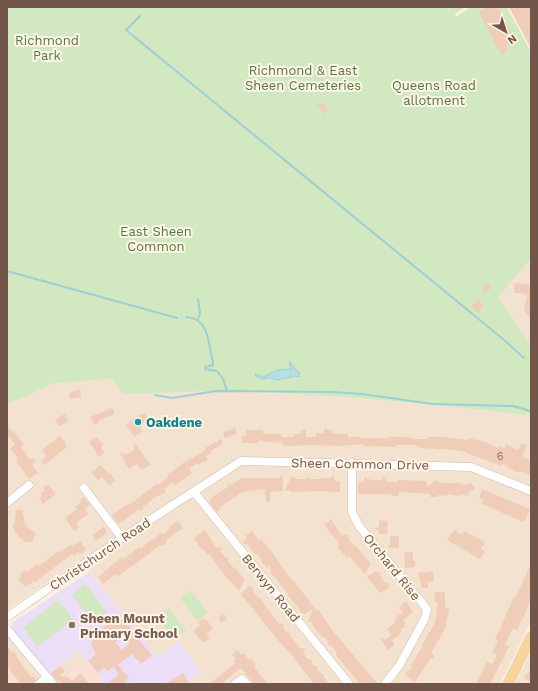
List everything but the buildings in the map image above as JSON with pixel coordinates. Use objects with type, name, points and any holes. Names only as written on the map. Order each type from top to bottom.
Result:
[{"type":"main road","points":[[508,684],[528,650],[531,637]]},
{"type":"street","name":"Sheen Common Drive","points":[[194,492],[241,461],[471,467],[531,491]]},
{"type":"street","name":"Orchard Rise","points":[[352,463],[352,512],[359,526],[426,609],[426,618],[399,666],[385,684]]},
{"type":"street","points":[[7,503],[28,485]]},
{"type":"street","points":[[84,488],[122,538]]},
{"type":"street","name":"Christchurch Road","points":[[7,617],[122,538],[194,492]]},
{"type":"street","name":"Berwyn Road","points":[[194,492],[349,684]]},
{"type":"street","points":[[7,629],[50,681],[40,684]]},
{"type":"street","points":[[235,684],[242,680],[247,684]]},
{"type":"shaded area","points":[[531,259],[531,345],[498,297]]},
{"type":"shaded area","points":[[111,379],[224,391],[314,395],[428,404],[525,415],[531,409],[531,622],[500,684],[185,684],[179,641],[158,658],[80,560],[7,610],[7,405],[54,383]]},
{"type":"shaded area","name":"Sheen Mount Primary School","points":[[89,572],[158,657],[179,641],[201,671],[185,684],[130,684],[129,682],[126,684],[98,684],[103,679],[78,651],[50,674],[11,628],[13,622]]},
{"type":"shaded area","points":[[7,636],[46,684],[7,684]]},
{"type":"shaded area","points":[[78,651],[86,660],[59,683],[55,681],[50,674]]},
{"type":"shaded area","points":[[531,652],[531,684],[515,684]]},
{"type":"shaded area","points":[[86,660],[103,679],[98,684],[59,684],[59,683]]},
{"type":"green space","name":"East Sheen Common","points":[[7,7],[465,7],[455,14],[456,17],[471,7],[507,7],[531,52],[531,259],[498,297],[531,345],[531,409],[525,415],[376,400],[301,394],[226,391],[123,394],[111,379],[54,383],[7,405]]},
{"type":"green space","points":[[85,584],[107,612],[94,623],[72,595]]},
{"type":"green space","points":[[190,590],[208,613],[197,621],[180,598]]},
{"type":"green space","points":[[58,600],[73,619],[38,647],[23,628]]},
{"type":"green space","points":[[169,608],[186,631],[174,639],[157,617]]},
{"type":"water","points":[[289,361],[299,372],[299,377],[296,376],[277,380],[270,378],[262,379],[255,374],[264,377],[281,370],[291,370]]},
{"type":"waterway","points":[[140,16],[126,30],[503,339],[524,358]]},
{"type":"waterway","points":[[7,271],[177,318]]},
{"type":"waterway","points":[[198,299],[200,313],[198,319]]},
{"type":"waterway","points":[[186,317],[200,322],[207,334],[213,365],[205,367]]},
{"type":"waterway","points":[[205,369],[217,371],[223,379],[227,391]]},
{"type":"waterway","points":[[155,395],[172,398],[216,391],[333,392],[362,394],[433,404],[513,406],[531,412]]},
{"type":"place","name":"Oakdene","points":[[138,422]]},
{"type":"place","name":"Sheen Mount Primary School","points":[[72,625]]},
{"type":"park label","name":"Richmond Park","points":[[47,48]]},
{"type":"park label","name":"Richmond & East Sheen Cemeteries","points":[[303,78]]},
{"type":"park label","name":"Queens Road allotment","points":[[434,92]]}]
